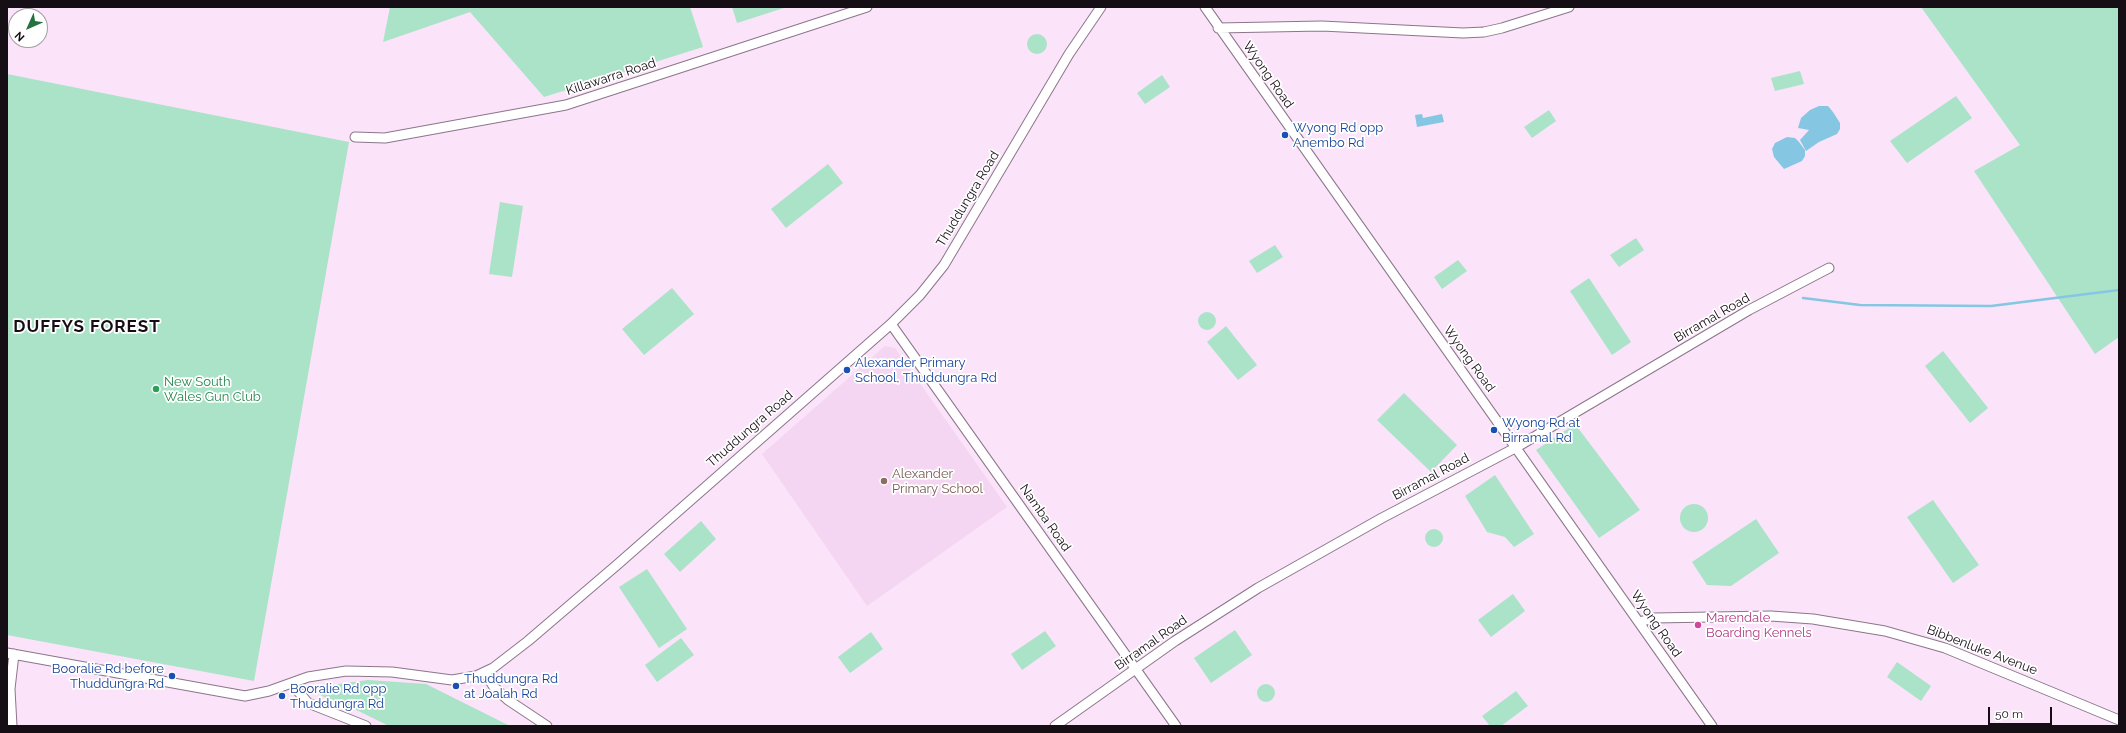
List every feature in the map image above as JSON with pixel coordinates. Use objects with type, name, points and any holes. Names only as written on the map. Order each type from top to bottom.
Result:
[{"type":"street","name":"Killawarra Road","points":[[355,137],[385,138],[566,105],[867,7]]},
{"type":"street","name":"Thuddungra Road","points":[[10,654],[234,695],[258,694],[320,675],[358,670],[392,672],[452,680],[484,673],[502,662],[558,615],[891,324],[920,295],[944,265],[1069,54],[1101,7]]},
{"type":"street","name":"Wyong Road","points":[[1205,7],[1218,28],[1712,726]]},
{"type":"street","points":[[1218,28],[1322,26],[1463,33],[1484,32],[1502,28],[1569,7]]},
{"type":"street","name":"Birramal Road","points":[[1055,726],[1175,641],[1258,588],[1382,518],[1516,447],[1749,310],[1829,268]]},
{"type":"street","name":"Namba Road","points":[[891,324],[1176,726]]},
{"type":"street","name":"Bibbenluke Avenue","points":[[1639,622],[1654,618],[1771,616],[1813,619],[1886,631],[1945,648],[2119,720]]},
{"type":"street","points":[[10,654],[12,726]]},
{"type":"street","points":[[484,673],[494,687],[508,700],[547,726]]},
{"type":"street","points":[[291,683],[308,703],[366,726]]},
{"type":"shaded area","name":"Alexander Primary School","points":[[885,346],[895,348],[1007,507],[867,606],[762,454]]},
{"type":"green space","points":[[390,7],[690,7],[703,47],[544,97],[470,12],[383,42]]},
{"type":"green space","points":[[732,7],[787,7],[737,23]]},
{"type":"green space","points":[[1921,7],[2119,7],[2119,337],[2095,354],[1974,171],[2020,145]]},
{"type":"green space","points":[[1037,34],[1044,37],[1047,44],[1044,51],[1037,54],[1030,51],[1027,44],[1030,37]]},
{"type":"green space","points":[[1800,71],[1804,84],[1775,91],[1771,78]]},
{"type":"green space","name":"New South Wales Gun Club","points":[[7,74],[349,142],[254,681],[7,635]]},
{"type":"green space","points":[[1162,75],[1170,87],[1145,104],[1137,93]]},
{"type":"green space","points":[[1956,96],[1972,118],[1907,163],[1890,141]]},
{"type":"green space","points":[[1549,110],[1556,121],[1532,138],[1524,127]]},
{"type":"green space","points":[[828,164],[843,183],[786,228],[771,209]]},
{"type":"green space","points":[[500,202],[523,206],[512,277],[489,274]]},
{"type":"green space","points":[[1636,238],[1644,250],[1619,267],[1610,255]]},
{"type":"green space","points":[[1275,245],[1283,257],[1257,273],[1249,261]]},
{"type":"green space","points":[[1458,260],[1467,271],[1442,289],[1434,277]]},
{"type":"green space","points":[[1589,278],[1631,342],[1612,355],[1570,291]]},
{"type":"green space","points":[[672,288],[694,314],[644,355],[622,329]]},
{"type":"green space","points":[[1207,312],[1213,315],[1216,321],[1213,327],[1207,330],[1201,327],[1198,321],[1201,315]]},
{"type":"green space","points":[[1226,326],[1257,365],[1238,380],[1207,342]]},
{"type":"green space","points":[[1943,351],[1988,408],[1970,423],[1925,366]]},
{"type":"green space","points":[[1404,393],[1457,445],[1431,472],[1377,420]]},
{"type":"green space","points":[[1575,424],[1640,510],[1599,538],[1536,450]]},
{"type":"green space","points":[[1495,475],[1534,534],[1514,547],[1505,537],[1487,532],[1465,496]]},
{"type":"green space","points":[[1933,500],[1979,565],[1953,583],[1907,517]]},
{"type":"green space","points":[[1694,504],[1704,508],[1708,518],[1704,528],[1694,532],[1684,528],[1680,518],[1684,508]]},
{"type":"green space","points":[[1756,519],[1779,553],[1731,586],[1707,585],[1692,562]]},
{"type":"green space","points":[[701,521],[716,539],[680,572],[664,554]]},
{"type":"green space","points":[[1434,529],[1440,532],[1443,538],[1440,544],[1434,547],[1428,544],[1425,538],[1428,532]]},
{"type":"green space","points":[[647,569],[687,629],[659,648],[619,587]]},
{"type":"green space","points":[[1513,594],[1525,611],[1491,637],[1478,620]]},
{"type":"green space","points":[[1235,630],[1252,655],[1211,683],[1194,658]]},
{"type":"green space","points":[[1045,631],[1056,646],[1022,670],[1011,654]]},
{"type":"green space","points":[[871,632],[883,649],[850,673],[838,657]]},
{"type":"green space","points":[[681,638],[694,655],[657,682],[645,665]]},
{"type":"green space","points":[[1897,662],[1931,686],[1921,701],[1887,677]]},
{"type":"green space","points":[[368,680],[426,684],[510,726],[389,726],[344,704],[324,697],[310,688]]},
{"type":"green space","points":[[1262,684],[1270,684],[1275,689],[1273,700],[1270,702],[1262,702],[1257,697],[1257,689]]},
{"type":"green space","points":[[1516,691],[1528,706],[1501,726],[1490,726],[1482,716]]},
{"type":"water","points":[[1819,106],[1828,106],[1840,123],[1840,129],[1837,134],[1819,142],[1806,151],[1800,140],[1809,130],[1798,128],[1801,118],[1810,110]]},
{"type":"water","points":[[1422,114],[1423,118],[1442,114],[1444,122],[1417,127],[1415,115]]},
{"type":"water","points":[[1787,137],[1795,138],[1799,142],[1805,150],[1805,156],[1802,161],[1784,169],[1774,157],[1772,149],[1775,143]]},
{"type":"waterway","points":[[1803,298],[1860,305],[1991,306],[2119,290]]},
{"type":"place","name":"Wyong Rd opp Anembo Rd","points":[[1285,135]]},
{"type":"place","name":"Alexander Primary School, Thuddungra Rd","points":[[847,370]]},
{"type":"place","name":"New South Wales Gun Club","points":[[156,389]]},
{"type":"place","name":"Wyong Rd at Birramal Rd","points":[[1494,430]]},
{"type":"place","name":"Alexander Primary School","points":[[884,481]]},
{"type":"place","name":"Marendale Boarding Kennels","points":[[1698,625]]},
{"type":"place","name":"Booralie Rd before Thuddungra Rd","points":[[172,676]]},
{"type":"place","name":"Thuddungra Rd at Joalah Rd","points":[[456,686]]},
{"type":"place","name":"Booralie Rd opp Thuddungra Rd","points":[[282,696]]},
{"type":"district","name":"DUFFYS FOREST","points":[[87,327]]}]
